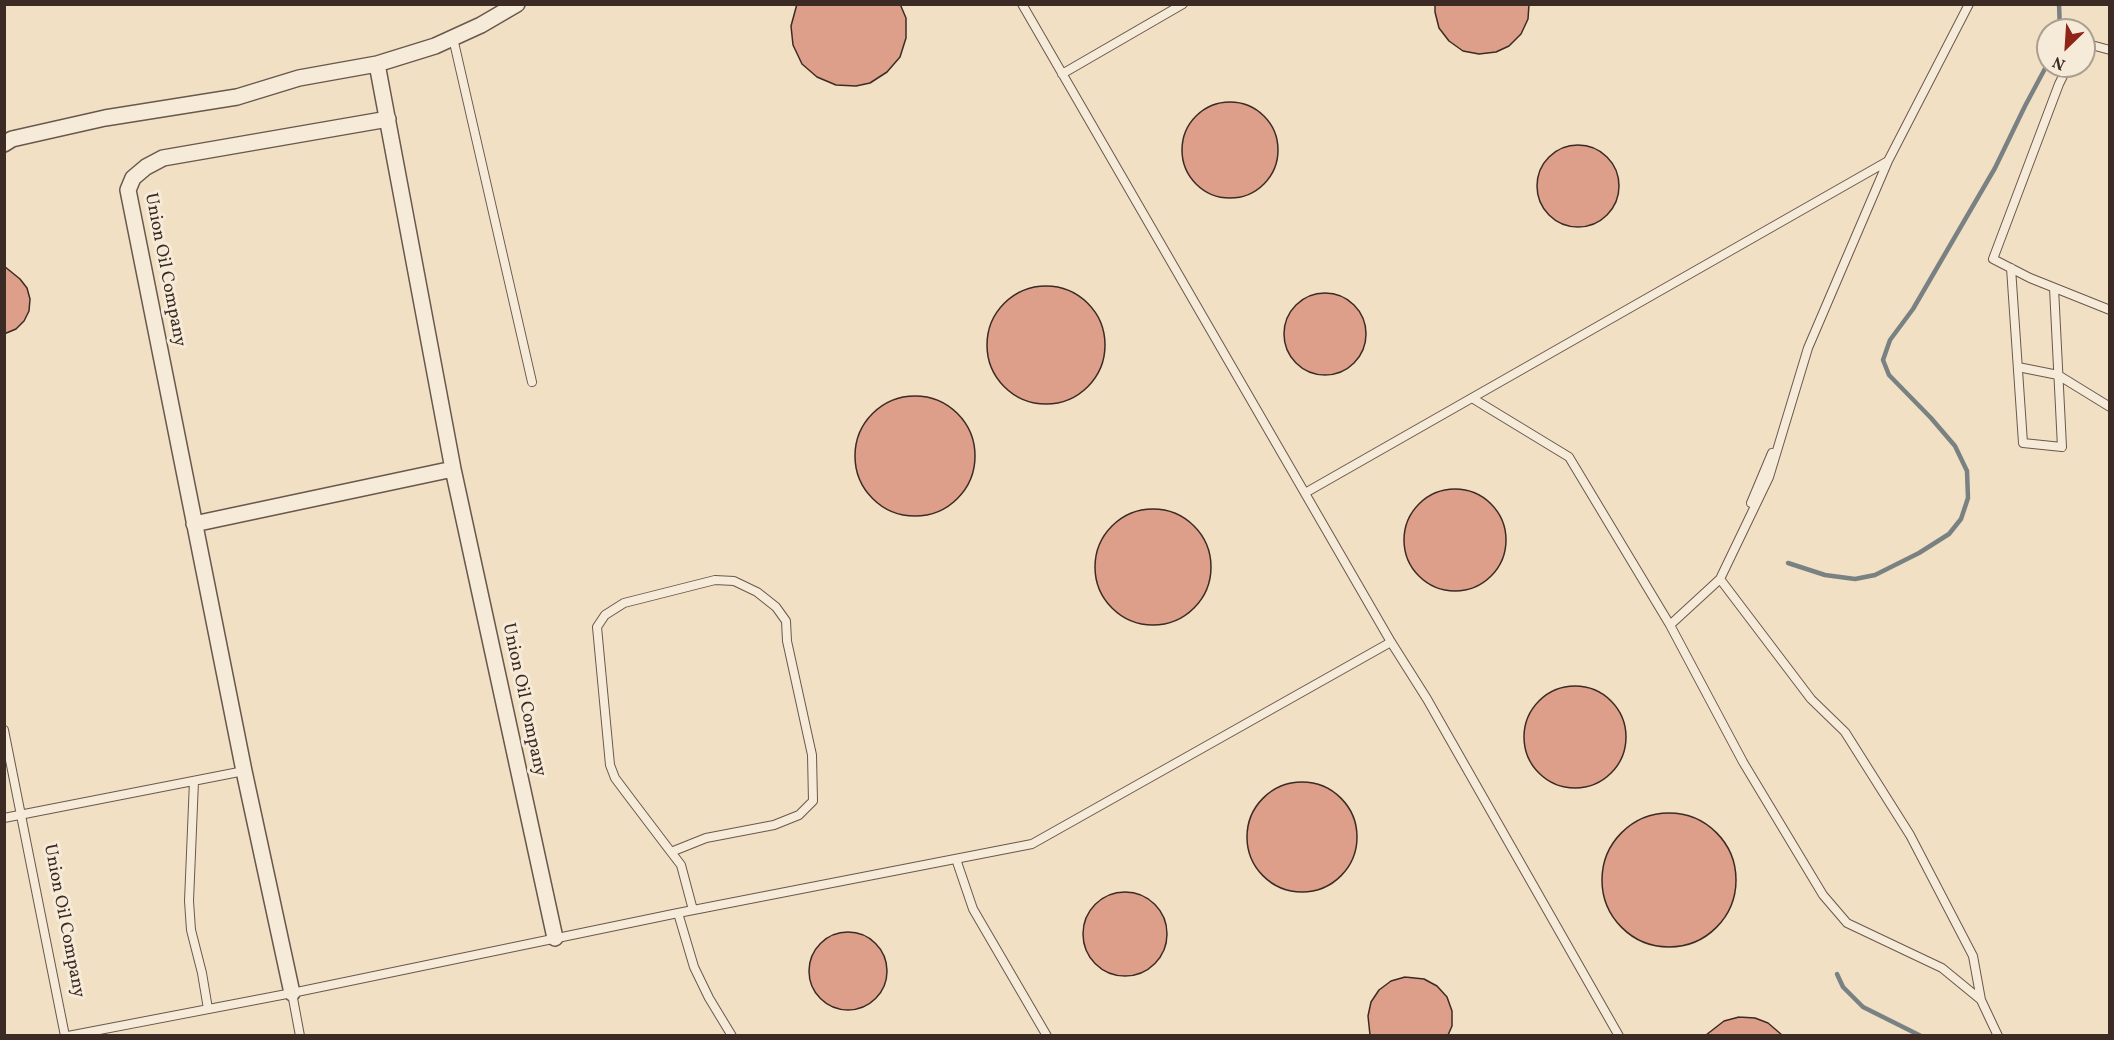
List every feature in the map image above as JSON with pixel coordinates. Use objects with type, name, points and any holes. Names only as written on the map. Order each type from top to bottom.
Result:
[{"type":"street","points":[[4,144],[12,139],[105,118],[237,97],[300,78],[377,64],[435,46],[517,4]]},
{"type":"street","name":"Union Oil Company","points":[[377,64],[453,469],[555,938]]},
{"type":"street","name":"Union Oil Company","points":[[292,993],[244,771],[128,190],[133,178],[146,167],[163,158],[387,119]]},
{"type":"street","points":[[194,524],[453,469]]},
{"type":"lane","points":[[1022,4],[1391,642],[1427,699],[1619,1035]]},
{"type":"lane","points":[[1062,74],[1183,4]]},
{"type":"lane","points":[[1670,625],[1720,579],[1780,435],[1811,335],[1888,161],[1969,4]]},
{"type":"lane","points":[[453,38],[531,382]]},
{"type":"lane","points":[[2062,78],[1992,259],[2054,288],[2109,310]]},
{"type":"lane","points":[[1305,493],[1888,161]]},
{"type":"lane","points":[[2011,268],[2023,443],[2062,447],[2054,288]]},
{"type":"lane","points":[[2018,367],[2058,375],[2109,407]]},
{"type":"lane","points":[[1472,398],[1569,458],[1670,625],[1743,762],[1823,895],[1847,923],[1942,968],[1981,1000]]},
{"type":"lane","points":[[1720,579],[1811,699],[1845,732],[1910,835],[1973,956],[1981,1000],[1998,1035]]},
{"type":"lane","points":[[671,852],[706,838],[774,825],[799,815],[813,801],[812,755],[787,641],[786,621],[776,607],[757,592],[734,581],[715,580],[624,603],[605,615],[597,627],[610,765],[615,778],[671,852],[681,865],[693,910]]},
{"type":"lane","points":[[66,1035],[292,993],[678,913],[1032,844],[1391,642]]},
{"type":"lane","name":"Union Oil Company","points":[[4,730],[66,1035]]},
{"type":"lane","points":[[4,818],[244,771]]},
{"type":"lane","points":[[194,781],[189,902],[191,930],[208,1008]]},
{"type":"lane","points":[[956,859],[973,909],[1047,1035]]},
{"type":"lane","points":[[678,913],[694,967],[709,998],[732,1035]]},
{"type":"lane","name":"Union Oil Company","points":[[292,993],[300,1035]]},
{"type":"building","points":[[797,4],[900,4],[906,18],[906,38],[900,57],[887,72],[870,83],[856,86],[836,85],[817,77],[802,64],[793,45],[791,26]]},
{"type":"building","points":[[1435,4],[1529,4],[1528,19],[1521,34],[1509,46],[1496,52],[1479,54],[1463,51],[1449,41],[1439,28]]},
{"type":"building","points":[[1230,102],[1248,106],[1264,116],[1274,132],[1278,150],[1274,168],[1264,184],[1248,194],[1230,198],[1212,194],[1196,184],[1186,168],[1182,150],[1186,132],[1196,116],[1212,106]]},
{"type":"building","points":[[1578,145],[1594,148],[1607,157],[1616,170],[1619,186],[1616,202],[1607,215],[1594,224],[1578,227],[1562,224],[1549,215],[1540,202],[1537,186],[1540,170],[1549,157],[1562,148]]},
{"type":"building","points":[[4,266],[20,279],[27,288],[30,299],[29,311],[24,321],[16,329],[4,334]]},
{"type":"building","points":[[1046,286],[1069,290],[1088,303],[1101,322],[1105,345],[1101,368],[1088,387],[1069,400],[1046,404],[1023,400],[1004,387],[991,368],[987,345],[991,322],[1004,303],[1023,290]]},
{"type":"building","points":[[1325,293],[1341,296],[1354,305],[1363,318],[1366,334],[1363,350],[1354,363],[1341,372],[1325,375],[1309,372],[1296,363],[1287,350],[1284,334],[1287,318],[1296,305],[1309,296]]},
{"type":"building","points":[[915,396],[938,400],[958,413],[971,433],[975,456],[971,479],[958,499],[938,512],[915,516],[892,512],[872,499],[859,479],[855,456],[859,433],[872,413],[892,400]]},
{"type":"building","points":[[1455,489],[1474,493],[1491,504],[1502,521],[1506,540],[1502,559],[1491,576],[1474,587],[1455,591],[1436,587],[1419,576],[1408,559],[1404,540],[1408,521],[1419,504],[1436,493]]},
{"type":"building","points":[[1153,509],[1175,514],[1194,526],[1206,545],[1211,567],[1206,589],[1194,608],[1175,620],[1153,625],[1131,620],[1112,608],[1100,589],[1095,567],[1100,545],[1112,526],[1131,514]]},
{"type":"building","points":[[1575,686],[1594,690],[1611,701],[1622,718],[1626,737],[1622,756],[1611,773],[1594,784],[1575,788],[1556,784],[1539,773],[1528,756],[1524,737],[1528,718],[1539,701],[1556,690]]},
{"type":"building","points":[[1302,782],[1323,786],[1341,798],[1353,816],[1357,837],[1353,858],[1341,876],[1323,888],[1302,892],[1281,888],[1263,876],[1251,858],[1247,837],[1251,816],[1263,798],[1281,786]]},
{"type":"building","points":[[1669,813],[1695,818],[1717,832],[1731,854],[1736,880],[1731,906],[1717,928],[1695,942],[1669,947],[1643,942],[1621,928],[1607,906],[1602,880],[1607,854],[1621,832],[1643,818]]},
{"type":"building","points":[[1117,892],[1133,892],[1149,899],[1160,910],[1167,926],[1164,950],[1155,964],[1133,976],[1117,976],[1101,969],[1090,958],[1083,942],[1083,926],[1090,910],[1101,899]]},
{"type":"building","points":[[848,932],[863,935],[875,944],[884,956],[887,971],[884,986],[875,998],[863,1007],[848,1010],[833,1007],[821,998],[812,986],[809,971],[812,956],[821,944],[833,935]]},
{"type":"building","points":[[1405,977],[1424,979],[1437,986],[1447,997],[1452,1011],[1452,1026],[1448,1035],[1370,1035],[1368,1016],[1371,1002],[1379,990],[1391,981]]},
{"type":"building","points":[[1739,1017],[1755,1018],[1768,1023],[1782,1035],[1706,1035],[1724,1021]]},
{"type":"waterway","points":[[2059,4],[2060,18]]},
{"type":"waterway","points":[[1788,563],[1825,575],[1855,579],[1875,575],[1919,553],[1949,534],[1961,519],[1968,498],[1967,471],[1955,446],[1889,375],[1883,360],[1890,340],[1913,309],[1995,168],[2040,78]]},
{"type":"waterway","points":[[1837,974],[1843,987],[1863,1007],[1921,1036]]}]
